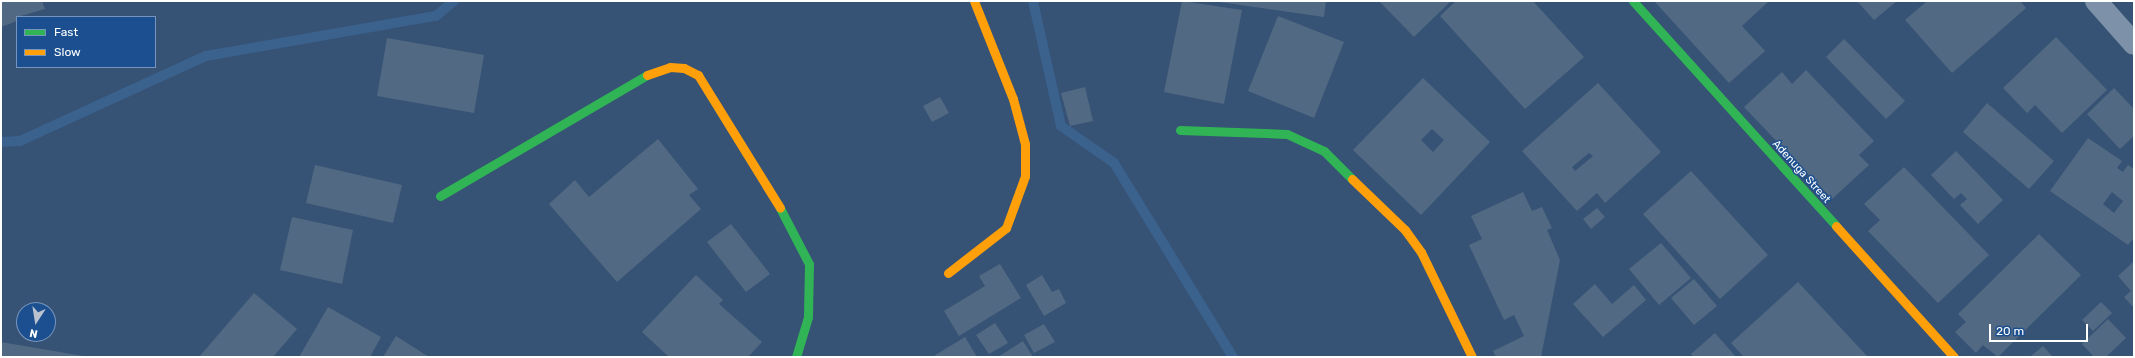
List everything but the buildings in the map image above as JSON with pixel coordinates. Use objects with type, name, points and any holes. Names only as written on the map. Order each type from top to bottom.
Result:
[{"type":"street","points":[[948,274],[1006,228],[1025,176],[1025,144],[1013,99],[974,1]]},
{"type":"street","name":"Adenuga Street","points":[[1633,1],[1954,357]]},
{"type":"street","points":[[2096,1],[2134,44]]},
{"type":"street","points":[[440,196],[653,71],[670,67],[684,68],[698,75],[711,93],[776,198],[809,264],[808,317],[796,357]]},
{"type":"street","points":[[1180,130],[1287,134],[1324,151],[1405,230],[1421,252],[1472,357]]},
{"type":"waterway","points":[[1,142],[20,141],[206,56],[436,16],[454,1]]},
{"type":"waterway","points":[[1033,1],[1061,126],[1114,163],[1233,357]]},
{"type":"traffic: fast","points":[[1633,1],[1836,226]]},
{"type":"traffic: fast","points":[[440,196],[647,75]]},
{"type":"traffic: fast","points":[[1180,130],[1287,134],[1324,151],[1352,179]]},
{"type":"traffic: fast","points":[[780,208],[809,264],[808,317],[796,357]]},
{"type":"traffic: slow","points":[[948,273],[1006,228],[1025,176],[1025,144],[1013,99],[974,1]]},
{"type":"traffic: slow","points":[[647,75],[670,67],[684,68],[698,75],[780,208]]},
{"type":"traffic: slow","points":[[1352,179],[1405,230],[1421,252],[1472,357]]},
{"type":"traffic: slow","points":[[1836,226],[1954,357]]}]
